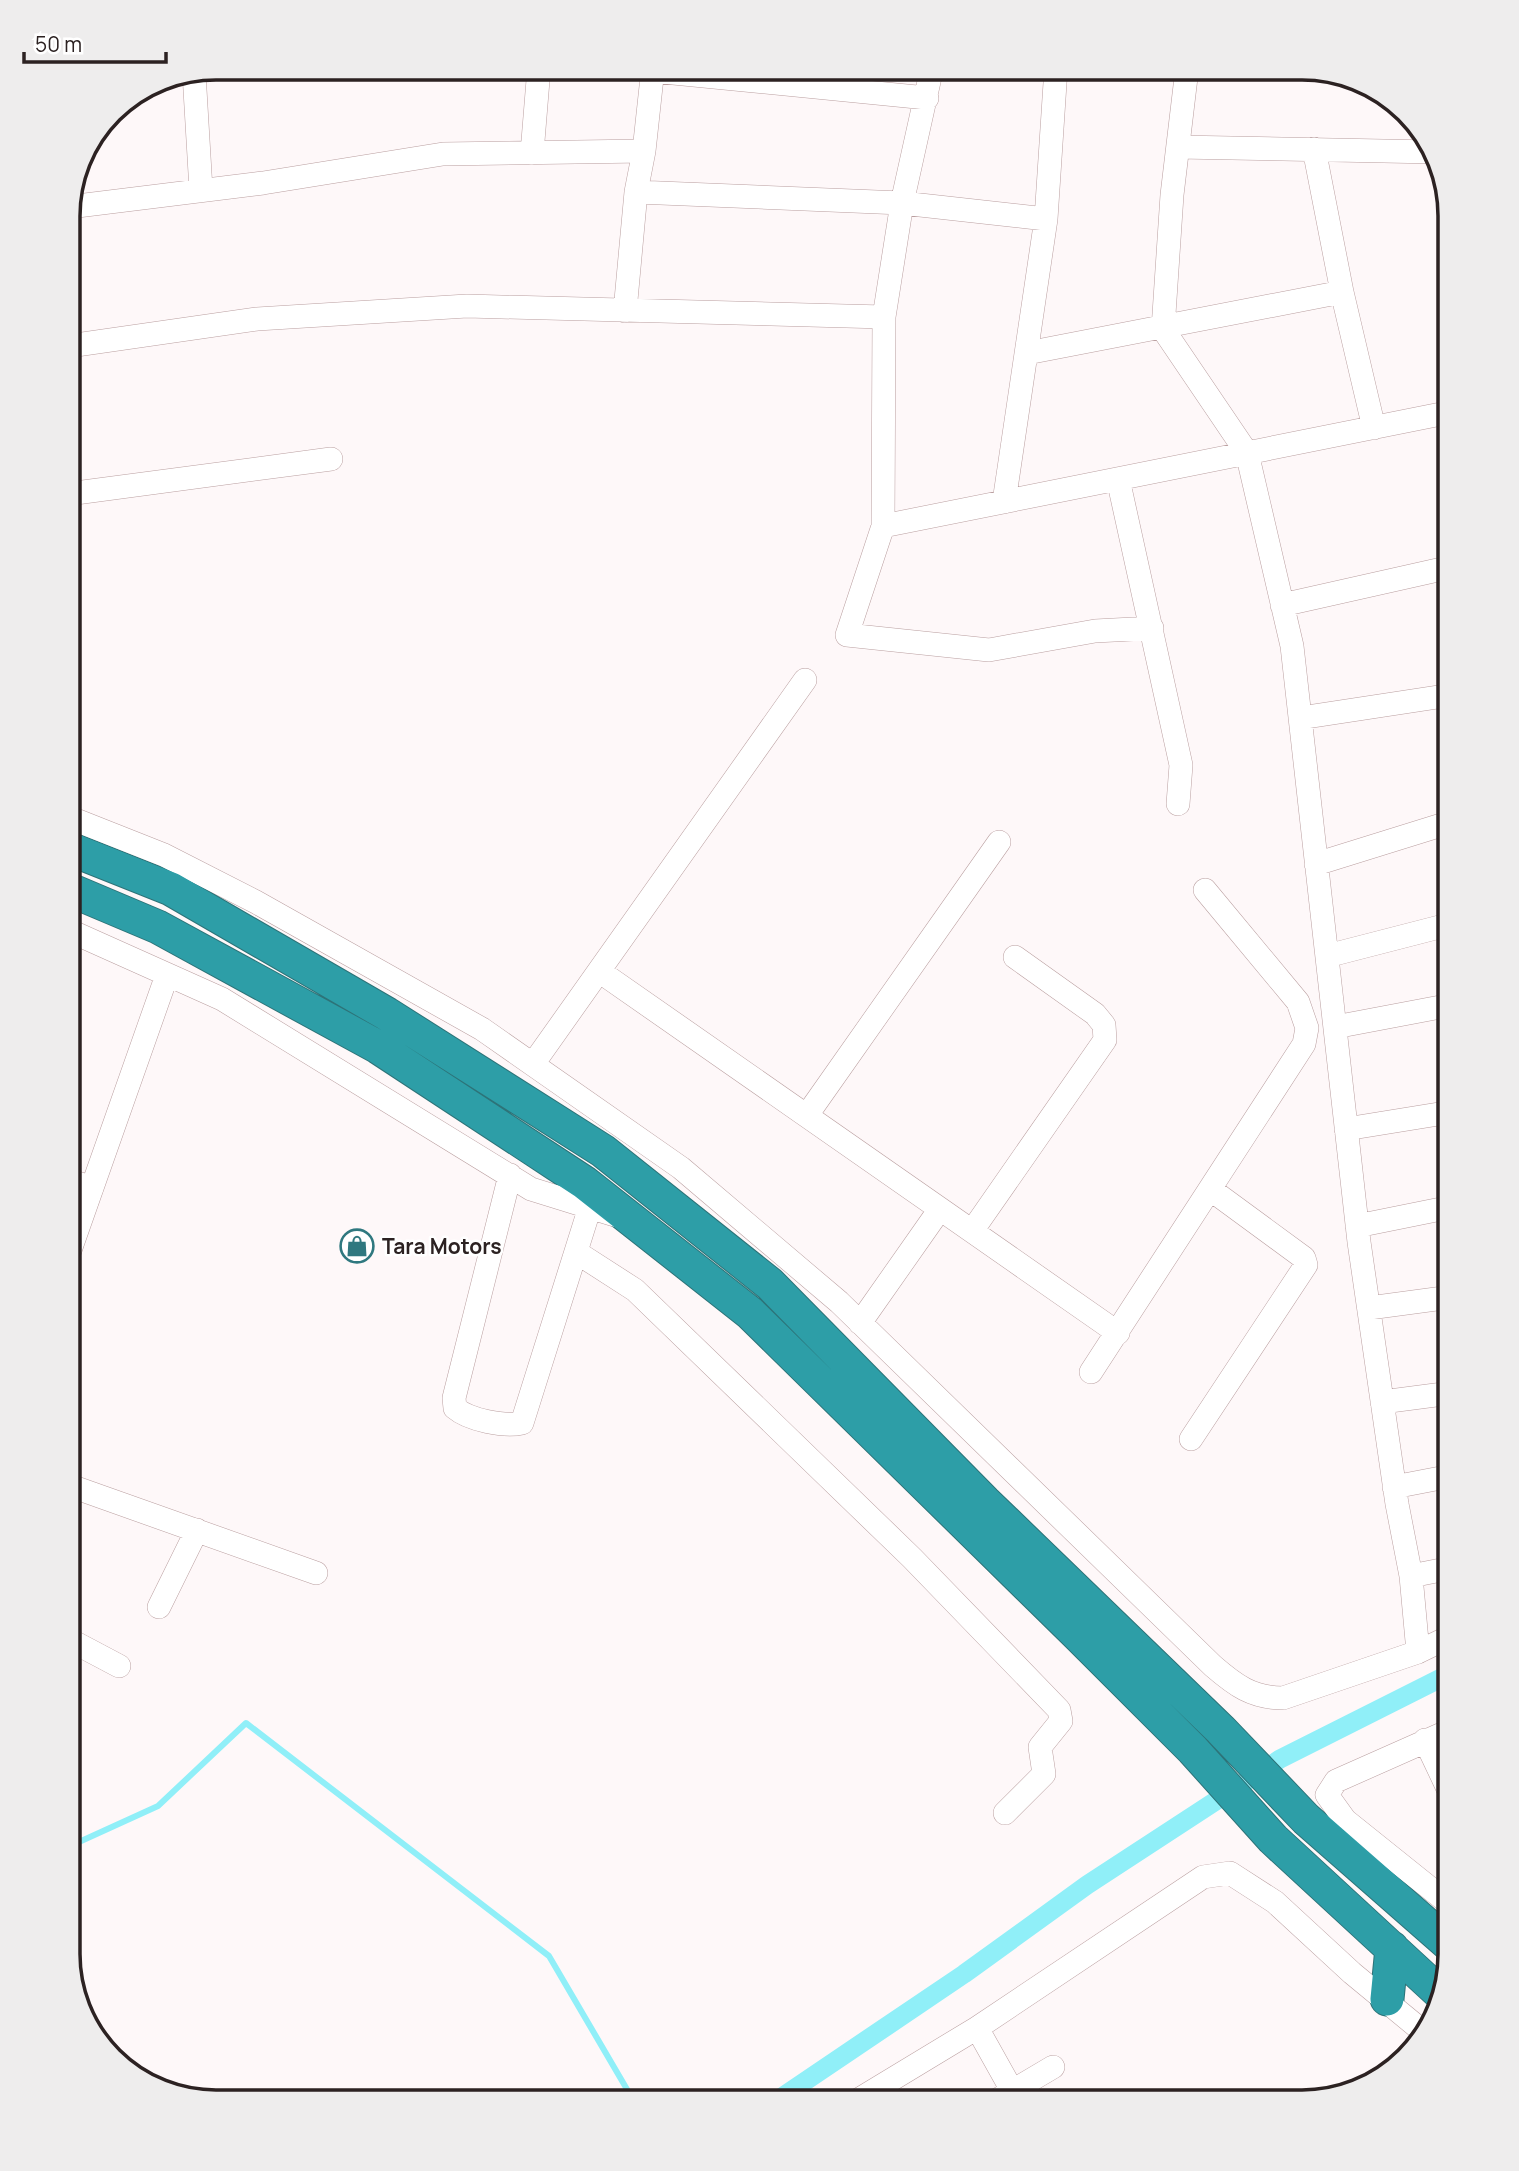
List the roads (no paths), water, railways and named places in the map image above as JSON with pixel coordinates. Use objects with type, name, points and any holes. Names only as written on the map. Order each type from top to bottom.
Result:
[{"type":"highway","points":[[81,853],[171,889],[387,1014],[603,1151],[770,1284],[985,1502],[1221,1730],[1306,1819],[1438,1935]]},
{"type":"highway","points":[[81,895],[158,927],[379,1047],[585,1183],[750,1312],[1193,1750],[1273,1839],[1434,1988]]},
{"type":"highway","points":[[1387,1999],[1392,1948]]},
{"type":"street","points":[[532,153],[538,80]]},
{"type":"street","points":[[625,311],[636,192],[644,152],[652,80]]},
{"type":"street","points":[[760,80],[927,97]]},
{"type":"street","points":[[930,81],[902,203],[884,317],[883,526],[847,635],[989,650],[1095,631],[1152,628]]},
{"type":"street","points":[[1004,502],[1046,219],[1055,81]]},
{"type":"street","points":[[1186,81],[1163,329],[1247,453],[1292,646],[1357,1226],[1394,1487],[1411,1576],[1418,1651]]},
{"type":"street","points":[[195,83],[201,190]]},
{"type":"street","points":[[1178,146],[1422,152]]},
{"type":"street","points":[[1314,149],[1342,292],[1374,428]]},
{"type":"street","points":[[81,205],[443,154],[644,152]]},
{"type":"street","points":[[636,192],[902,203],[1046,219]]},
{"type":"street","points":[[1027,353],[1163,329],[1342,292]]},
{"type":"street","points":[[81,344],[257,319],[467,306],[884,317]]},
{"type":"street","points":[[883,526],[1438,415]]},
{"type":"street","points":[[81,493],[331,459]]},
{"type":"street","points":[[1118,479],[1181,765],[1178,804]]},
{"type":"street","points":[[1282,605],[1438,570]]},
{"type":"street","points":[[533,1063],[805,680]]},
{"type":"street","points":[[1300,718],[1438,697]]},
{"type":"street","points":[[81,822],[164,855],[256,902],[494,1036],[681,1168],[860,1323],[1213,1666],[1246,1692],[1264,1698],[1283,1698],[1438,1642]]},
{"type":"street","points":[[1316,864],[1438,825]]},
{"type":"street","points":[[807,1115],[999,842]]},
{"type":"street","points":[[1091,1372],[1304,1044],[1307,1028],[1298,1002],[1205,890]]},
{"type":"street","points":[[1327,956],[1438,927]]},
{"type":"street","points":[[81,936],[222,999],[531,1189],[631,1220]]},
{"type":"street","points":[[972,1231],[1105,1040],[1104,1025],[1095,1014],[1015,957]]},
{"type":"street","points":[[599,971],[1118,1333]]},
{"type":"street","points":[[80,1221],[167,975]]},
{"type":"street","points":[[1335,1027],[1438,1007]]},
{"type":"street","points":[[1346,1129],[1438,1114]]},
{"type":"street","points":[[510,1175],[454,1398],[455,1408],[461,1413],[511,1426],[522,1423],[590,1207]]},
{"type":"street","points":[[80,1184],[92,1188]]},
{"type":"street","points":[[1191,1439],[1306,1265],[1304,1258],[1210,1189]]},
{"type":"street","points":[[860,1323],[940,1209]]},
{"type":"street","points":[[1357,1226],[1438,1210]]},
{"type":"street","points":[[576,1252],[635,1290],[912,1559],[1059,1710],[1061,1721],[1040,1746],[1044,1774],[1005,1813]]},
{"type":"street","points":[[1369,1308],[1438,1299]]},
{"type":"street","points":[[1382,1402],[1438,1395]]},
{"type":"street","points":[[1394,1487],[1438,1479]]},
{"type":"street","points":[[80,1489],[316,1573]]},
{"type":"street","points":[[159,1607],[197,1530]]},
{"type":"street","points":[[1411,1576],[1438,1571]]},
{"type":"street","points":[[80,1645],[119,1666]]},
{"type":"street","points":[[1438,1735],[1336,1781],[1327,1795],[1345,1820],[1438,1895]]},
{"type":"street","points":[[1425,1740],[1438,1768]]},
{"type":"street","points":[[878,2090],[977,2028],[1203,1877],[1222,1872],[1238,1876],[1280,1906],[1352,1973],[1418,2026]]},
{"type":"street","points":[[977,2028],[1012,2090]]},
{"type":"street","points":[[1025,2090],[1053,2067]]},
{"type":"waterway","points":[[792,2090],[964,1974],[1087,1885],[1280,1759],[1438,1680]]},
{"type":"waterway","points":[[80,1842],[158,1806],[246,1723],[549,1956],[627,2090]]},
{"type":"place","name":"Tara Motors","points":[[357,1246]]}]
